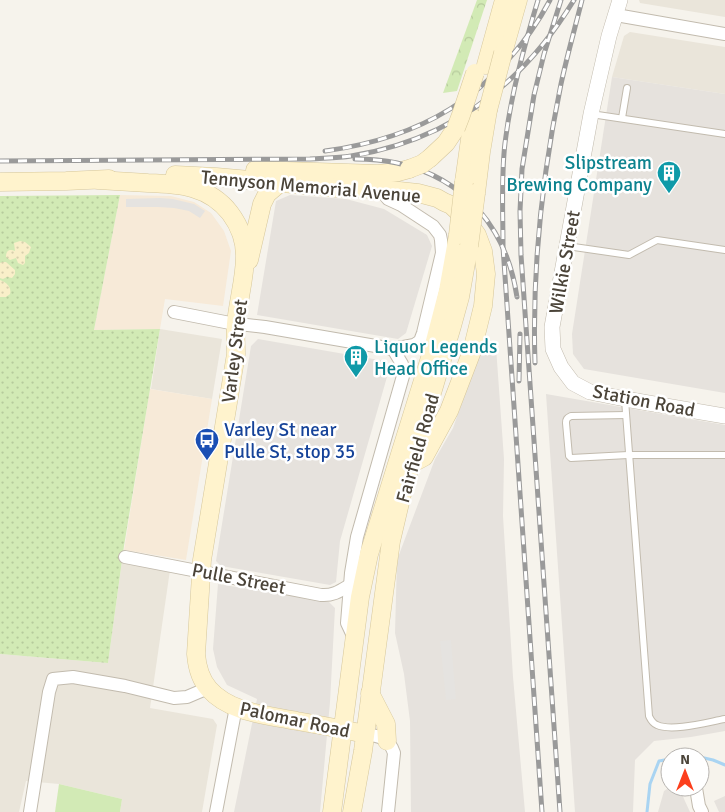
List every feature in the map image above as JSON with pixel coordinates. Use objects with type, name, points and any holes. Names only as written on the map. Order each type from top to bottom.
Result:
[{"type":"main road","name":"Fairfield Road","points":[[352,812],[365,734],[391,541],[403,490],[452,326],[461,289],[463,240],[481,114],[498,48],[504,0]]},
{"type":"main road","name":"Fairfield Road","points":[[498,48],[518,0]]},
{"type":"main road","points":[[170,175],[219,170],[378,174],[398,172],[422,164],[446,143],[456,128],[481,69],[481,54],[498,48]]},
{"type":"main road","name":"Fairfield Road","points":[[481,69],[481,114]]},
{"type":"main road","name":"Tennyson Memorial Avenue","points":[[0,182],[98,180],[170,175],[216,177],[337,188],[406,191],[427,195],[451,205],[465,218],[477,236],[483,251],[486,274],[483,306],[472,351],[449,411],[424,457],[411,464]]},
{"type":"main road","name":"Varley Street","points":[[98,180],[174,184],[200,190],[213,196],[225,207],[233,217],[244,242],[243,282],[236,324],[236,354],[201,571],[196,654],[199,673],[208,688]]},
{"type":"main road","points":[[243,282],[262,204],[268,194],[280,183]]},
{"type":"main road","name":"Fairfield Road","points":[[332,812],[360,597],[369,554],[434,345],[463,240]]},
{"type":"main road","name":"Palomar Road","points":[[208,688],[221,700],[236,707],[264,715],[365,734]]},
{"type":"main road","points":[[370,693],[386,724],[387,740]]},
{"type":"street","points":[[618,7],[725,34]]},
{"type":"street","name":"Wilkie Street","points":[[567,376],[553,349],[552,327],[591,114],[609,36],[618,7]]},
{"type":"street","points":[[174,312],[392,349],[414,345],[422,337],[442,252],[442,240],[433,226],[401,205],[388,199],[380,189]]},
{"type":"street","name":"Fairfield Road","points":[[355,640],[347,623],[353,556],[403,376],[402,364],[392,349]]},
{"type":"street","name":"Station Road","points":[[567,376],[573,383],[590,392],[725,416]]},
{"type":"street","name":"Pulle Street","points":[[125,557],[321,595],[332,595],[350,585]]},
{"type":"street","points":[[30,812],[49,692],[53,679],[73,677],[125,686],[174,698],[187,697],[208,688]]},
{"type":"street","points":[[216,812],[236,707]]},
{"type":"street","points":[[365,734],[387,740],[391,745],[394,756],[388,812]]},
{"type":"street","points":[[698,797],[702,812]]},
{"type":"lane","points":[[622,118],[627,88]]},
{"type":"lane","points":[[591,114],[725,134]]},
{"type":"lane","points":[[567,246],[629,255],[657,240],[725,250]]},
{"type":"lane","points":[[625,399],[649,716],[652,722],[657,725],[673,728],[725,719]]},
{"type":"lane","points":[[626,415],[571,416],[566,419],[569,456],[571,458],[628,455],[725,455]]},
{"type":"shaded area","points":[[639,0],[725,0],[725,17],[640,3]]},
{"type":"shaded area","points":[[630,32],[725,47],[725,94],[612,77],[624,36]]},
{"type":"shaded area","points":[[612,77],[725,94],[725,393],[584,369],[573,354],[572,334]]},
{"type":"shaded area","points":[[120,195],[171,196],[194,202],[211,213],[224,231],[231,251],[223,306],[165,299],[160,329],[94,330]]},
{"type":"shaded area","points":[[290,195],[346,199],[384,209],[427,235],[432,246],[406,333],[398,339],[257,315],[276,201]]},
{"type":"shaded area","points":[[160,198],[194,204],[205,211],[200,218],[189,211],[174,208],[126,207],[126,199]]},
{"type":"shaded area","points":[[160,329],[222,339],[212,399],[151,389]]},
{"type":"shaded area","points":[[258,339],[385,361],[389,365],[340,541],[336,582],[330,585],[221,566],[216,561],[251,346]]},
{"type":"shaded area","points":[[482,346],[496,347],[504,459],[503,516],[513,677],[525,812],[411,812],[410,721],[404,674],[395,633],[397,560],[435,459],[453,428]]},
{"type":"shaded area","points":[[150,389],[212,399],[186,560],[124,550]]},
{"type":"shaded area","points":[[546,394],[725,425],[725,731],[654,741],[635,760],[633,812],[575,812]]},
{"type":"shaded area","points":[[122,561],[170,570],[150,708],[213,719],[217,725],[202,812],[120,812],[122,799],[59,784],[26,781],[19,812],[0,812],[0,654],[108,663]]},
{"type":"shaded area","points":[[218,584],[329,602],[335,608],[330,702],[320,812],[234,812],[257,699],[227,685],[217,667],[213,649]]},
{"type":"shaded area","points":[[451,640],[456,699],[446,700],[440,641]]},
{"type":"shaded area","points":[[725,796],[725,812],[719,812],[714,801]]},
{"type":"shaded area","points":[[662,797],[683,797],[690,812],[658,812]]},
{"type":"green space","points":[[477,0],[487,0],[457,91],[443,93]]},
{"type":"green space","points":[[120,195],[94,330],[160,329],[124,546],[108,663],[0,654],[0,196]]},
{"type":"green space","points":[[59,784],[122,799],[120,812],[55,812]]},
{"type":"sand","points":[[25,242],[31,247],[29,253],[25,256],[25,263],[23,265],[18,263],[16,258],[10,260],[6,257],[9,251],[15,251],[14,243]]},
{"type":"sand","points":[[6,262],[15,270],[12,278],[0,278],[0,263]]},
{"type":"sand","points":[[0,280],[6,283],[10,289],[10,294],[6,297],[0,297]]},
{"type":"waterway","points":[[710,759],[725,765]]},
{"type":"waterway","points":[[647,812],[650,784],[660,761]]},
{"type":"railway","points":[[538,0],[514,89],[504,156],[502,195],[503,247],[542,812]]},
{"type":"railway","points":[[325,151],[358,145],[406,131],[436,117],[465,99],[494,75],[520,46],[550,0]]},
{"type":"railway","points":[[560,812],[521,255],[520,211],[522,169],[534,95],[544,54],[561,0]]},
{"type":"railway","points":[[0,161],[310,159],[351,156],[387,148],[420,137],[452,122],[480,104],[532,58],[574,0]]},
{"type":"railway","points":[[535,363],[534,328],[537,258],[548,153],[568,52],[582,0]]},
{"type":"railway","points":[[355,159],[392,162],[421,170],[443,181],[462,194],[479,210],[493,229],[504,249],[512,272],[517,297]]},
{"type":"railway","points":[[519,381],[520,334]]},
{"type":"place","name":"Slipstream Brewing Company","points":[[669,194]]},
{"type":"place","name":"Liquor Legends Head Office","points":[[356,378]]},
{"type":"place","name":"Varley St near Pulle St, stop 35","points":[[207,461]]}]
